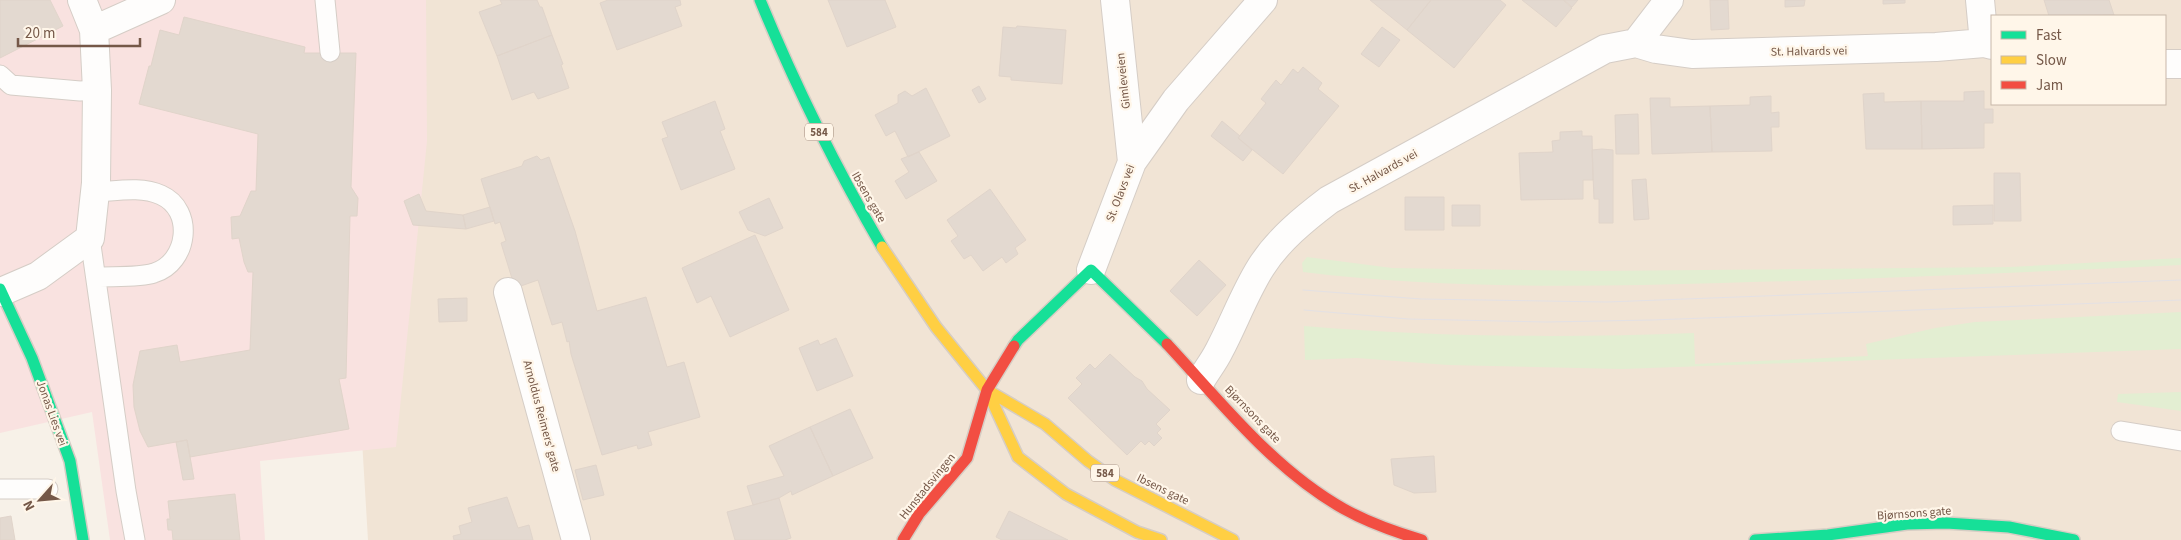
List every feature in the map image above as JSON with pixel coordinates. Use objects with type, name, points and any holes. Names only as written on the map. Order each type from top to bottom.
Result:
[{"type":"street","points":[[82,0],[94,30],[88,91],[96,192],[90,238]]},
{"type":"street","points":[[94,30],[161,0]]},
{"type":"street","name":"Ibsens gate","points":[[760,0],[783,56],[846,187],[889,258],[936,327],[987,390],[1018,456],[1066,494],[1137,532],[1161,540]]},
{"type":"street","name":"Gimleveien","points":[[1115,0],[1132,162]]},
{"type":"street","name":"St. Olavs vei","points":[[987,390],[1018,340],[1090,270],[1132,162],[1176,100],[1263,0]]},
{"type":"street","points":[[1636,43],[1669,0]]},
{"type":"street","name":"St. Halvards vei","points":[[1201,380],[1220,350],[1246,294],[1262,266],[1292,230],[1310,214],[1330,200],[1605,50],[1636,43],[1656,49],[1692,54],[1936,48],[1988,44],[1980,0]]},
{"type":"street","points":[[2166,64],[2181,64]]},
{"type":"street","name":"Jonas Lies vei","points":[[83,540],[70,461],[32,358],[1,290],[38,276],[90,238]]},
{"type":"street","name":"Bjørnsons gate","points":[[1090,270],[1140,316],[1275,457],[1323,496],[1384,529],[1422,540]]},
{"type":"street","name":"Arnoldus Reimers' gate","points":[[508,292],[528,339],[576,540]]},
{"type":"street","name":"Ibsens gate","points":[[987,390],[1045,424],[1115,480],[1233,540]]},
{"type":"street","name":"Hunstadsvingen","points":[[902,540],[918,514],[967,458],[987,390]]},
{"type":"street","name":"Bjørnsons gate","points":[[1755,540],[1828,535],[1907,524],[1946,523],[2009,527],[2074,540]]},
{"type":"lane","points":[[325,0],[330,52]]},
{"type":"lane","points":[[0,75],[12,85],[88,91]]},
{"type":"lane","points":[[96,192],[136,190],[150,191],[163,196],[174,205],[181,217],[184,230],[183,244],[180,251],[166,268],[154,274],[96,277]]},
{"type":"lane","points":[[90,238],[126,491],[135,540]]},
{"type":"lane","points":[[2121,431],[2181,441]]},
{"type":"lane","points":[[0,489],[48,489]]},
{"type":"shaded area","points":[[0,0],[426,0],[427,141],[396,447],[260,461],[265,540],[110,540],[92,412],[0,433]]},
{"type":"shaded area","points":[[390,0],[2181,0],[2181,540],[368,540],[351,256]]},
{"type":"green space","points":[[1307,257],[1392,268],[1596,271],[2010,267],[2181,258],[2181,265],[1779,281],[1565,286],[1460,284],[1355,278],[1303,272],[1302,263]]},
{"type":"green space","points":[[2181,312],[2181,349],[1622,369],[1448,365],[1357,358],[1305,360],[1304,326],[1499,336],[1694,333],[1695,364],[1868,356],[1866,344],[1935,328],[1975,322]]},
{"type":"green space","points":[[2181,392],[2181,411],[2117,402],[2118,394]]},
{"type":"building","points":[[0,0],[50,0],[63,26],[0,58]]},
{"type":"building","points":[[500,0],[537,0],[540,7],[542,7],[552,35],[497,56],[479,12],[502,4]]},
{"type":"building","points":[[608,0],[680,0],[681,5],[675,7],[682,26],[617,50],[600,3]]},
{"type":"building","points":[[828,0],[885,0],[896,27],[847,47]]},
{"type":"building","points":[[1370,0],[1431,0],[1407,30]]},
{"type":"building","points":[[1431,0],[1500,0],[1506,5],[1454,68],[1407,30]]},
{"type":"building","points":[[1522,0],[1563,0],[1572,8],[1556,27]]},
{"type":"building","points":[[1564,0],[1578,0],[1572,7]]},
{"type":"building","points":[[1710,0],[1728,0],[1729,29],[1711,30]]},
{"type":"building","points":[[1785,0],[1805,0],[1804,6],[1785,7]]},
{"type":"building","points":[[1883,0],[1905,0],[1905,3],[1883,4]]},
{"type":"building","points":[[2044,0],[2109,0],[2114,15],[2049,15]]},
{"type":"building","points":[[184,17],[305,47],[304,53],[356,53],[351,187],[358,198],[357,216],[350,216],[346,378],[339,379],[349,429],[190,457],[187,440],[148,447],[140,431],[134,407],[133,385],[140,351],[177,345],[180,362],[250,350],[253,272],[248,272],[239,238],[232,239],[231,217],[240,216],[251,191],[256,191],[258,134],[139,104],[160,30],[179,35]]},
{"type":"building","points":[[1017,26],[1066,30],[1062,84],[1011,80],[1011,77],[999,76],[1003,27],[1016,28]]},
{"type":"building","points":[[1382,27],[1400,40],[1379,67],[1361,54]]},
{"type":"building","points":[[552,35],[563,64],[561,65],[569,88],[538,99],[534,92],[512,100],[497,56]]},
{"type":"building","points":[[1303,67],[1322,83],[1318,89],[1339,106],[1283,174],[1238,138],[1266,103],[1261,99],[1276,80],[1281,85],[1293,69],[1298,73]]},
{"type":"building","points":[[979,86],[986,99],[979,103],[972,90]]},
{"type":"building","points":[[926,88],[950,136],[908,157],[895,131],[886,136],[875,115],[898,103],[898,95],[905,91],[912,96]]},
{"type":"building","points":[[1984,91],[1984,109],[1993,109],[1993,123],[1984,123],[1984,148],[1922,149],[1921,101],[1964,101],[1964,92]]},
{"type":"building","points":[[1884,93],[1884,102],[1921,101],[1922,149],[1866,149],[1863,94]]},
{"type":"building","points":[[1771,96],[1771,113],[1779,112],[1779,127],[1771,127],[1772,151],[1712,152],[1710,106],[1750,105],[1750,97]]},
{"type":"building","points":[[1650,98],[1670,98],[1670,107],[1710,106],[1712,152],[1652,154]]},
{"type":"building","points":[[715,101],[725,129],[720,131],[735,169],[681,190],[662,139],[668,137],[662,122]]},
{"type":"building","points":[[1638,114],[1639,154],[1616,154],[1615,115]]},
{"type":"building","points":[[1222,121],[1240,136],[1238,138],[1252,150],[1243,161],[1211,136]]},
{"type":"building","points":[[1582,131],[1582,136],[1592,136],[1593,180],[1583,180],[1583,199],[1521,200],[1519,153],[1553,152],[1552,141],[1560,140],[1560,132]]},
{"type":"building","points":[[1592,150],[1613,150],[1613,223],[1599,223],[1599,199],[1594,199]]},
{"type":"building","points":[[919,152],[937,181],[906,199],[895,181],[909,172],[901,159]]},
{"type":"building","points":[[537,156],[541,160],[549,157],[575,231],[597,311],[646,297],[667,367],[684,362],[700,417],[648,432],[652,445],[638,449],[637,445],[602,455],[562,322],[552,325],[538,280],[515,288],[501,243],[506,241],[500,222],[495,224],[481,179],[522,166],[524,161]]},
{"type":"building","points":[[1994,173],[2020,173],[2021,221],[1994,221]]},
{"type":"building","points":[[1646,179],[1649,219],[1634,220],[1632,180]]},
{"type":"building","points":[[990,189],[1026,240],[1015,248],[1018,254],[1006,263],[1002,257],[983,271],[971,255],[964,259],[951,241],[958,236],[947,220]]},
{"type":"building","points":[[419,194],[426,211],[463,215],[466,229],[413,225],[404,201]]},
{"type":"building","points":[[1405,197],[1444,197],[1444,230],[1405,230]]},
{"type":"building","points":[[769,198],[783,228],[765,236],[748,230],[739,212]]},
{"type":"building","points":[[1452,205],[1480,205],[1480,226],[1452,226]]},
{"type":"building","points":[[1993,205],[1993,224],[1953,225],[1953,206]]},
{"type":"building","points":[[490,207],[494,221],[466,229],[463,215]]},
{"type":"building","points":[[755,235],[789,310],[730,337],[711,296],[697,303],[682,268]]},
{"type":"building","points":[[1199,260],[1226,285],[1197,316],[1170,291]]},
{"type":"building","points":[[467,298],[467,321],[439,322],[438,299]]},
{"type":"building","points":[[836,338],[853,376],[817,391],[799,348],[818,340],[820,345]]},
{"type":"building","points":[[1110,354],[1142,381],[1147,389],[1170,410],[1156,424],[1161,429],[1157,433],[1162,438],[1154,446],[1149,441],[1145,445],[1141,441],[1127,455],[1068,398],[1082,384],[1076,378],[1090,364],[1095,369]]},
{"type":"building","points":[[850,409],[873,458],[833,476],[810,427]]},
{"type":"building","points":[[810,427],[833,476],[792,495],[791,491],[779,498],[753,505],[747,486],[784,476],[769,446]]},
{"type":"building","points":[[187,440],[194,479],[183,480],[176,442]]},
{"type":"building","points":[[1434,456],[1436,492],[1414,493],[1394,485],[1391,459]]},
{"type":"building","points":[[596,465],[604,495],[583,500],[575,470]]},
{"type":"building","points":[[235,494],[240,540],[173,540],[172,530],[168,530],[167,519],[170,519],[168,501]]},
{"type":"building","points":[[507,497],[518,528],[529,525],[533,540],[454,540],[453,536],[461,534],[459,526],[472,522],[468,508]]},
{"type":"building","points":[[779,498],[791,538],[785,540],[735,540],[727,512]]},
{"type":"building","points":[[1009,511],[1068,540],[1002,540],[996,537]]},
{"type":"building","points":[[11,516],[15,540],[0,540],[0,518]]},
{"type":"tram line","points":[[1303,290],[1421,299],[1607,302],[2181,280]]},
{"type":"tram line","points":[[1304,310],[1408,319],[1546,322],[1652,320],[2181,300]]},
{"type":"traffic: fast","points":[[760,0],[817,126],[848,187],[882,247]]},
{"type":"traffic: fast","points":[[1014,346],[1091,270],[1167,344]]},
{"type":"traffic: fast","points":[[0,289],[32,358],[70,461],[83,540]]},
{"type":"traffic: fast","points":[[1755,540],[1828,535],[1907,524],[1946,523],[2009,527],[2074,540]]},
{"type":"traffic: slow","points":[[882,247],[936,327],[987,390],[1018,457],[1066,494],[1137,532],[1161,540]]},
{"type":"traffic: slow","points":[[987,390],[1045,424],[1088,461],[1115,480],[1233,540]]},
{"type":"traffic: jam","points":[[1167,344],[1250,434],[1294,475],[1353,514],[1382,527],[1422,540]]},
{"type":"traffic: jam","points":[[903,540],[919,514],[967,458],[987,390],[1014,346]]}]
